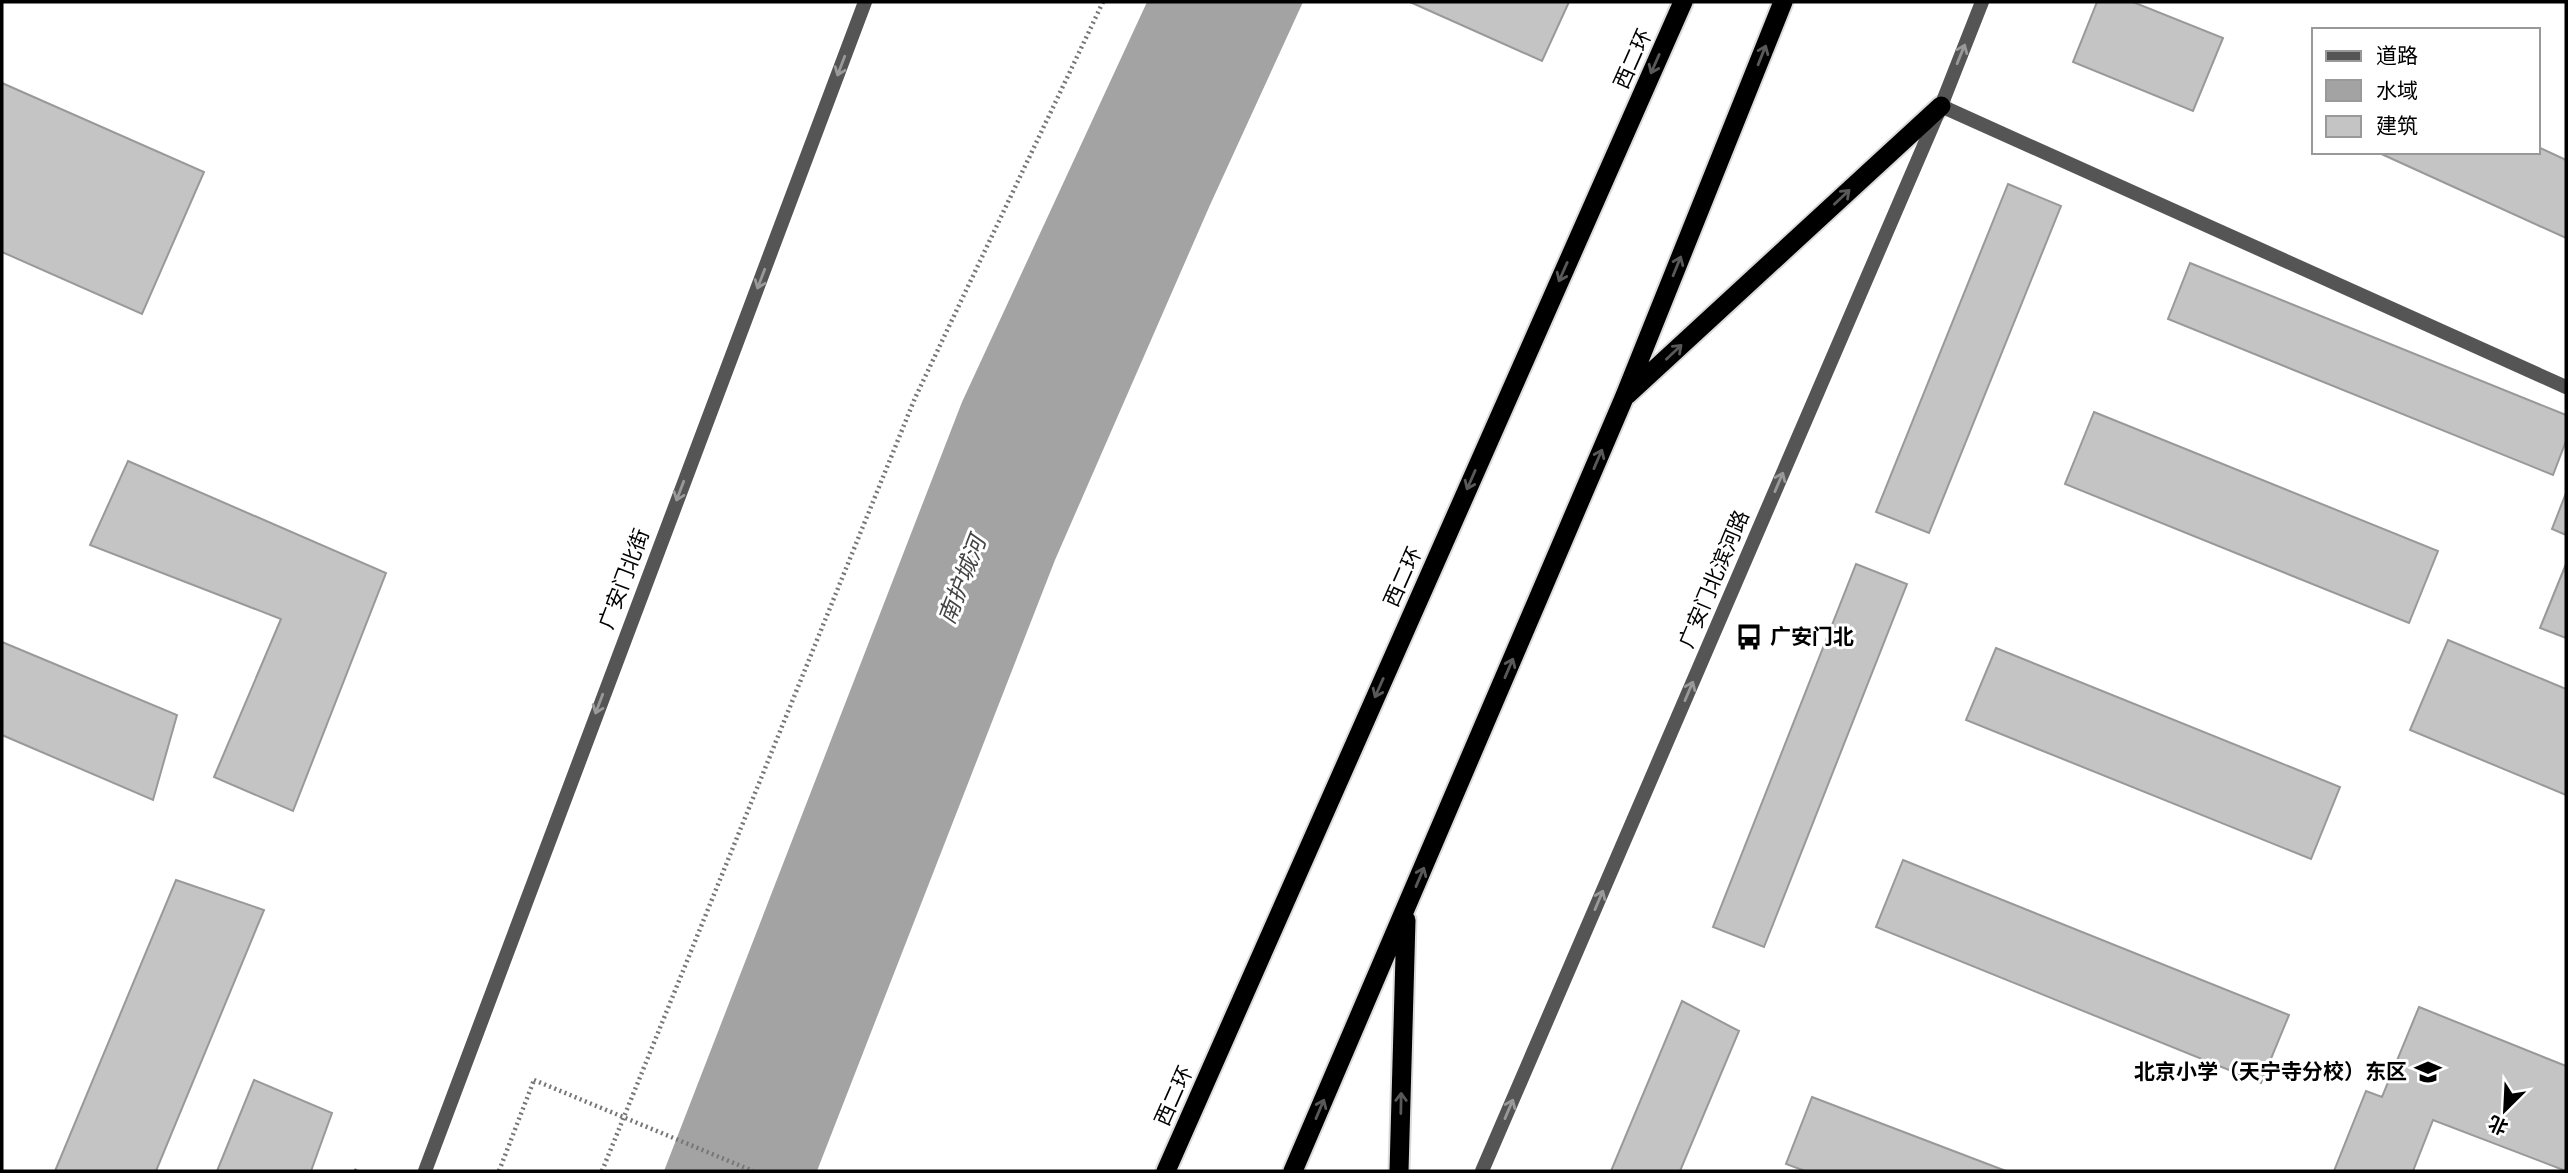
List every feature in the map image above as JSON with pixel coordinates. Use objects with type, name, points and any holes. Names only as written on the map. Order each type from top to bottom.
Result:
[{"type":"highway","name":"西二环","points":[[1166,1171],[1683,2]]},
{"type":"highway","points":[[1293,1171],[1624,398],[1783,2]]},
{"type":"highway","points":[[1624,398],[1941,106]]},
{"type":"highway","points":[[1399,1171],[1406,910]]},
{"type":"street","name":"广安门北街","points":[[425,1171],[865,2]]},
{"type":"street","name":"广安门北滨河路","points":[[1482,1171],[1941,106],[1982,2]]},
{"type":"street","points":[[1941,106],[2566,387]]},
{"type":"path","points":[[602,1171],[915,398],[1103,2]]},
{"type":"path","points":[[499,1171],[534,1080],[753,1171]]},
{"type":"water","name":"南护城河","points":[[1147,2],[1303,2],[1210,205],[1055,560],[817,1171],[664,1171],[962,402]]},
{"type":"building","points":[[1410,2],[1569,2],[1542,61]]},
{"type":"building","points":[[2097,2],[2133,2],[2223,38],[2193,111],[2073,62]]},
{"type":"building","points":[[2,83],[204,172],[142,314],[2,252]]},
{"type":"building","points":[[2540,148],[2566,160],[2566,238],[2381,154],[2540,154]]},
{"type":"building","points":[[2008,184],[2061,206],[1929,533],[1876,512]]},
{"type":"building","points":[[2190,263],[2566,415],[2566,441],[2553,475],[2168,319]]},
{"type":"building","points":[[2094,412],[2438,551],[2409,623],[2065,484]]},
{"type":"building","points":[[128,461],[386,573],[293,811],[214,777],[281,619],[90,545]]},
{"type":"building","points":[[2566,493],[2566,535],[2552,529]]},
{"type":"building","points":[[1856,564],[1907,584],[1764,947],[1713,927]]},
{"type":"building","points":[[2566,564],[2566,638],[2540,628]]},
{"type":"building","points":[[2448,640],[2566,689],[2566,795],[2410,730]]},
{"type":"building","points":[[2,642],[177,715],[153,800],[2,735]]},
{"type":"building","points":[[1996,648],[2340,787],[2311,859],[1966,720]]},
{"type":"building","points":[[1903,860],[2289,1015],[2261,1083],[1876,927]]},
{"type":"building","points":[[176,880],[264,910],[156,1171],[55,1171]]},
{"type":"building","points":[[1682,1001],[1739,1031],[1680,1171],[1611,1171]]},
{"type":"building","points":[[2419,1007],[2566,1066],[2566,1171],[2433,1120],[2413,1171],[2334,1171],[2366,1091],[2382,1097]]},
{"type":"building","points":[[254,1080],[332,1113],[311,1171],[217,1171]]},
{"type":"building","points":[[1812,1097],[2006,1171],[1805,1171],[1786,1164]]},
{"type":"place","name":"广安门北","points":[[1749,637]]},
{"type":"place","name":"北京小学（天宁寺分校）东区","points":[[2428,1072]]}]
